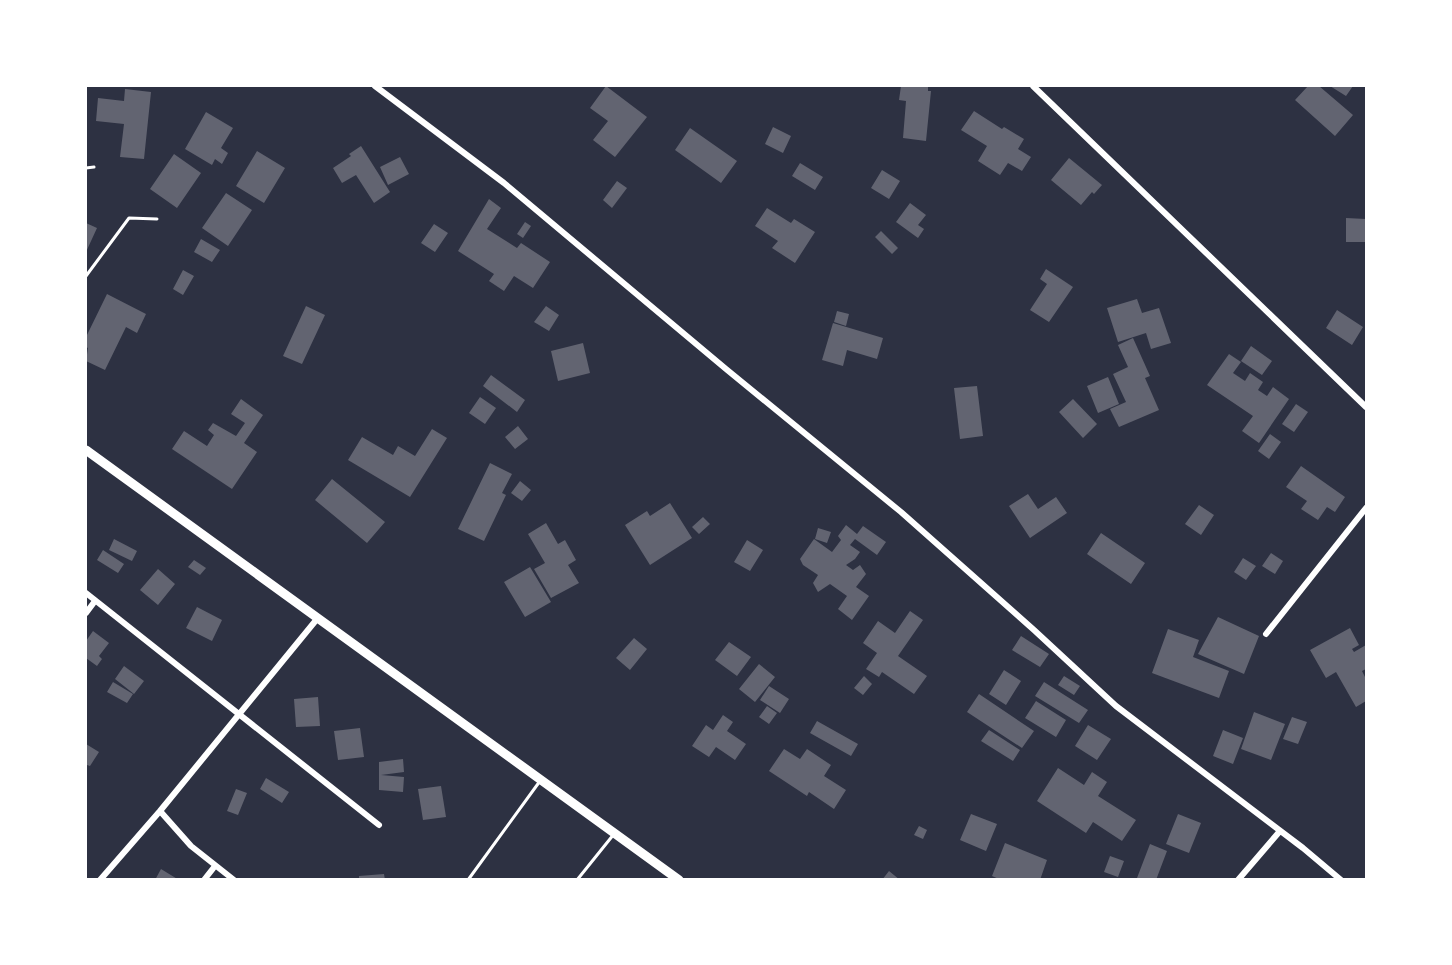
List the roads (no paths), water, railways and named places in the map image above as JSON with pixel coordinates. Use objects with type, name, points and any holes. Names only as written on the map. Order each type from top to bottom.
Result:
[{"type":"main road","points":[[86,450],[679,879]]},
{"type":"street","points":[[375,86],[504,183],[901,512],[1116,705],[1341,879]]},
{"type":"street","points":[[1033,86],[1366,407]]},
{"type":"street","points":[[1266,634],[1366,508]]},
{"type":"street","points":[[86,593],[379,825]]},
{"type":"street","points":[[86,613],[95,601]]},
{"type":"street","points":[[100,879],[160,811],[317,619]]},
{"type":"street","points":[[160,811],[191,846],[234,879]]},
{"type":"street","points":[[1238,879],[1280,831]]},
{"type":"street","points":[[204,879],[215,866]]},
{"type":"lane","points":[[86,168],[94,167]]},
{"type":"lane","points":[[86,276],[129,218],[157,219]]},
{"type":"lane","points":[[468,879],[541,780]]},
{"type":"lane","points":[[577,879],[615,832]]}]
